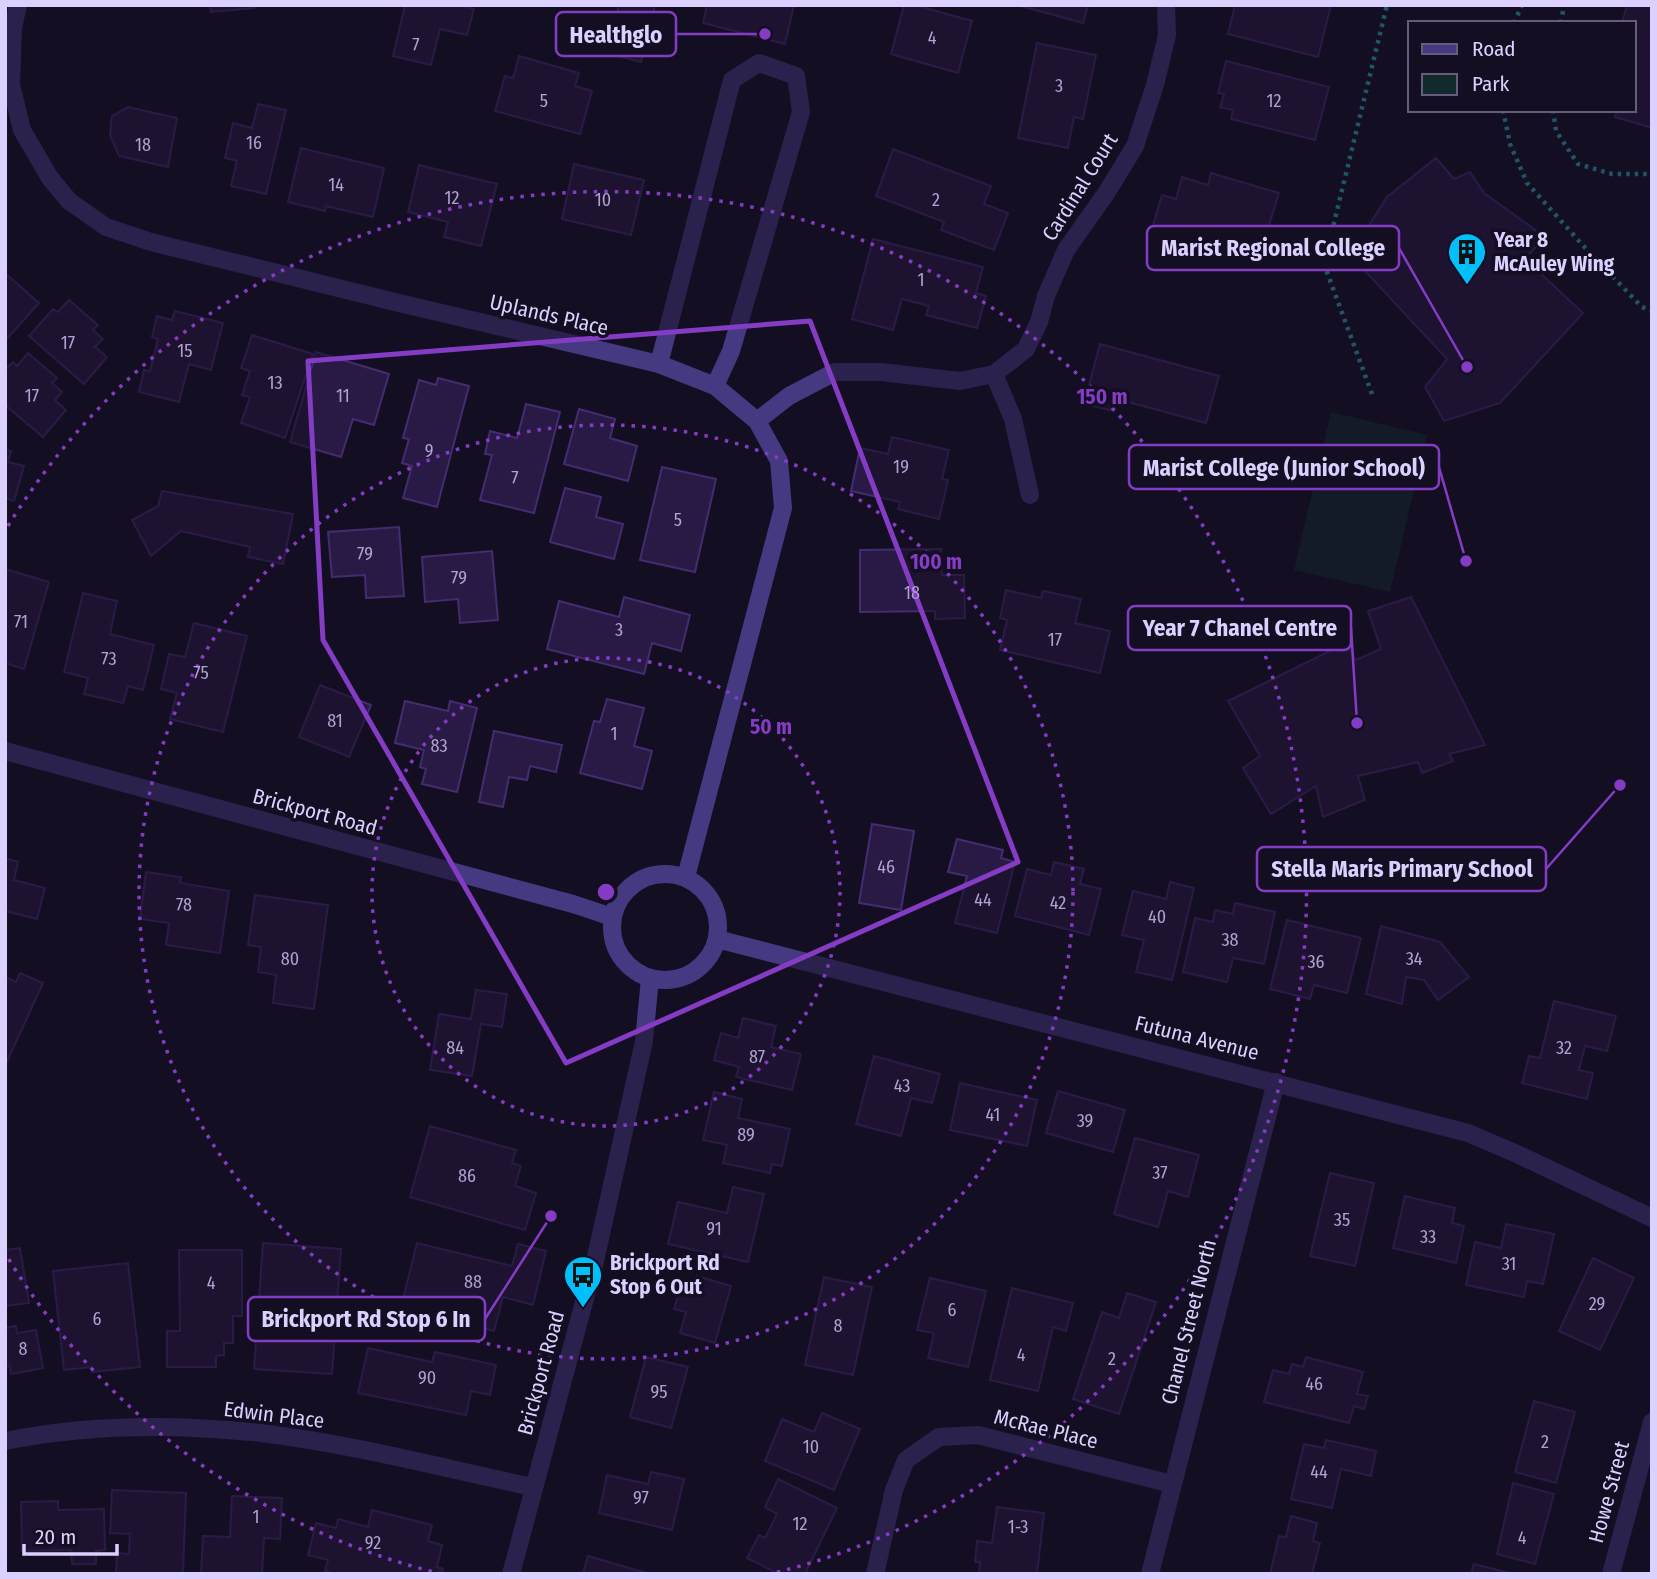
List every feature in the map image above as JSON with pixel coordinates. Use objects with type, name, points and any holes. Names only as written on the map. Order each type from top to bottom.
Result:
[{"type":"street","name":"Uplands Place","points":[[18,5],[13,28],[11,85],[22,130],[50,178],[69,201],[106,227],[164,246],[659,364],[715,386],[757,421],[779,461],[783,508],[686,877]]},
{"type":"street","name":"Cardinal Court","points":[[757,421],[789,396],[835,372],[881,372],[960,381],[993,374],[1026,349],[1040,322],[1046,296],[1066,250],[1135,146],[1155,85],[1167,35],[1166,5]]},
{"type":"street","points":[[659,364],[732,80],[760,63],[796,76],[801,111],[731,351],[715,386]]},
{"type":"street","points":[[993,374],[1013,419],[1030,495]]},
{"type":"street","name":"Brickport Road","points":[[5,751],[573,904],[612,917]]},
{"type":"street","points":[[655,874],[686,877],[709,896],[716,910],[718,939],[711,956],[699,968],[684,977],[667,981],[649,978],[635,972],[615,948],[611,933],[612,917],[617,902],[627,889],[640,880],[655,874]]},
{"type":"street","name":"Futuna Avenue","points":[[718,939],[1468,1133],[1652,1218]]},
{"type":"street","name":"Brickport Road","points":[[511,1574],[600,1235],[644,1041],[649,978]]},
{"type":"street","name":"Chanel Street North","points":[[1150,1574],[1276,1082]]},
{"type":"street","name":"Howe Street","points":[[1611,1574],[1652,1422]]},
{"type":"street","name":"Edwin Place","points":[[5,1441],[90,1430],[173,1427],[261,1433],[533,1487]]},
{"type":"street","name":"McRae Place","points":[[875,1574],[894,1490],[906,1460],[939,1437],[978,1435],[1172,1484]]},
{"type":"path","points":[[1372,394],[1324,264],[1387,5]]},
{"type":"path","points":[[1515,21],[1522,5]]},
{"type":"path","points":[[1503,112],[1510,144],[1527,183],[1633,298],[1642,307],[1652,311]]},
{"type":"path","points":[[1553,112],[1556,131],[1578,164],[1612,174],[1651,173]]},
{"type":"highlighted area","points":[[810,321],[1018,862],[566,1063],[323,640],[308,361]]},
{"type":"green space","points":[[1331,412],[1427,435],[1390,592],[1294,570]]},
{"type":"building","points":[[210,5],[254,5],[254,8],[211,12]]},
{"type":"building","points":[[405,5],[459,5],[474,9],[467,35],[440,29],[431,65],[393,56]]},
{"type":"building","points":[[619,5],[655,5],[641,62],[607,53]]},
{"type":"building","points":[[707,5],[794,5],[785,44],[703,23]]},
{"type":"building","points":[[904,5],[915,5],[972,21],[958,73],[891,54]]},
{"type":"building","points":[[1017,5],[1088,5],[1083,23]]},
{"type":"building","points":[[1235,5],[1331,5],[1318,57],[1228,34]]},
{"type":"building","points":[[1627,5],[1652,5],[1652,128],[1615,117],[1616,112],[1636,112],[1636,21],[1623,21]]},
{"type":"building","points":[[1037,43],[1096,55],[1083,119],[1074,117],[1068,148],[1018,138]]},
{"type":"building","points":[[519,56],[579,73],[575,86],[592,91],[580,134],[495,111],[505,76],[513,78]]},
{"type":"building","points":[[1226,61],[1329,87],[1315,140],[1231,119],[1233,110],[1220,107],[1224,94],[1218,93]]},
{"type":"building","points":[[258,104],[286,110],[266,194],[231,186],[237,161],[225,158],[233,123],[252,128]]},
{"type":"building","points":[[128,107],[177,118],[168,167],[119,156],[110,135],[112,116]]},
{"type":"building","points":[[301,148],[384,168],[373,217],[326,206],[325,211],[288,202]]},
{"type":"building","points":[[893,149],[991,186],[984,204],[1008,213],[994,250],[941,230],[944,222],[876,196]]},
{"type":"building","name":"Year 8 McAuley Wing","points":[[1436,158],[1454,179],[1470,172],[1484,193],[1545,237],[1525,259],[1583,313],[1500,403],[1444,421],[1425,387],[1447,359],[1350,255],[1387,197]]},
{"type":"building","points":[[574,164],[644,180],[631,235],[562,219]]},
{"type":"building","points":[[419,165],[497,184],[481,246],[444,237],[448,222],[408,212]]},
{"type":"building","points":[[1211,173],[1279,193],[1257,264],[1200,247],[1197,256],[1148,242],[1162,195],[1176,199],[1182,177],[1208,185]]},
{"type":"building","points":[[873,239],[983,267],[976,293],[986,296],[977,328],[926,315],[929,306],[902,299],[893,330],[852,319]]},
{"type":"building","points":[[5,273],[39,303],[5,341]]},
{"type":"building","points":[[69,300],[98,325],[93,330],[103,339],[95,347],[107,357],[84,384],[29,336],[53,309],[58,312]]},
{"type":"building","points":[[175,311],[223,323],[211,370],[189,364],[179,402],[139,392],[144,370],[150,371],[158,339],[152,337],[157,316],[172,320]]},
{"type":"building","points":[[252,335],[313,354],[285,438],[241,423],[250,397],[242,395],[250,371],[241,368]]},
{"type":"building","points":[[1100,344],[1219,376],[1206,423],[1117,399],[1114,411],[1084,404]]},
{"type":"building","points":[[316,352],[389,374],[374,425],[353,419],[341,457],[290,442]]},
{"type":"building","points":[[28,353],[57,378],[52,383],[62,392],[55,400],[66,410],[43,437],[5,405],[5,370],[13,362],[17,366]]},
{"type":"building","points":[[438,378],[469,386],[437,507],[403,498],[412,466],[402,463],[409,439],[403,438],[419,380],[436,385]]},
{"type":"building","points":[[526,404],[560,412],[534,513],[480,500],[492,455],[485,454],[490,431],[517,438]]},
{"type":"building","points":[[579,409],[615,419],[610,438],[637,446],[628,481],[564,464]]},
{"type":"building","points":[[892,437],[949,450],[942,479],[948,480],[939,519],[898,509],[900,502],[851,491],[860,448],[888,454]]},
{"type":"building","points":[[5,450],[11,451],[8,462],[24,466],[14,501],[5,498]]},
{"type":"building","points":[[662,467],[716,479],[695,572],[640,560]]},
{"type":"building","points":[[565,488],[601,497],[596,517],[623,524],[614,559],[550,542]]},
{"type":"building","points":[[162,491],[293,514],[283,564],[248,557],[250,547],[181,531],[151,556],[132,520],[158,506]]},
{"type":"building","points":[[399,527],[404,596],[366,598],[365,575],[332,577],[328,532]]},
{"type":"building","points":[[941,549],[942,575],[964,575],[965,618],[935,619],[935,611],[860,612],[860,550]]},
{"type":"building","points":[[492,551],[498,620],[460,623],[458,599],[425,602],[422,557]]},
{"type":"building","points":[[5,569],[49,582],[24,669],[5,663]]},
{"type":"building","points":[[1006,590],[1041,598],[1043,591],[1081,599],[1075,623],[1110,631],[1100,673],[1000,650],[1007,620],[1000,618]]},
{"type":"building","points":[[83,593],[117,601],[110,634],[154,645],[143,690],[128,686],[123,703],[84,694],[88,678],[64,672]]},
{"type":"building","points":[[624,597],[690,615],[681,651],[652,643],[644,674],[547,649],[559,601],[619,617]]},
{"type":"building","points":[[1411,597],[1485,745],[1449,754],[1453,761],[1422,773],[1418,762],[1358,776],[1365,800],[1323,817],[1316,786],[1271,814],[1243,768],[1260,756],[1228,701],[1346,643],[1356,660],[1381,649],[1368,611]]},
{"type":"building","points":[[194,623],[247,636],[223,732],[170,719],[177,693],[161,689],[169,654],[185,657]]},
{"type":"building","points":[[320,685],[371,705],[349,757],[299,737]]},
{"type":"building","points":[[607,699],[644,708],[634,746],[652,751],[642,789],[580,773],[594,721],[600,722]]},
{"type":"building","points":[[405,701],[448,711],[450,701],[477,708],[457,792],[422,784],[426,769],[420,767],[424,750],[395,743]]},
{"type":"building","points":[[494,731],[562,745],[556,772],[530,766],[527,780],[509,777],[503,807],[479,802]]},
{"type":"building","points":[[872,824],[914,831],[901,910],[859,903]]},
{"type":"building","points":[[957,839],[1003,850],[1001,858],[1015,862],[997,933],[955,923],[967,876],[948,872]]},
{"type":"building","points":[[5,858],[18,862],[14,880],[45,888],[37,919],[5,911]]},
{"type":"building","points":[[1054,862],[1084,869],[1080,884],[1101,889],[1089,935],[1015,916],[1027,869],[1051,875]]},
{"type":"building","points":[[146,872],[181,877],[180,883],[229,891],[220,953],[166,945],[169,923],[140,919]]},
{"type":"building","points":[[1170,882],[1194,888],[1172,980],[1136,972],[1144,940],[1122,935],[1133,891],[1166,899]]},
{"type":"building","points":[[255,895],[328,905],[314,1009],[273,1003],[276,975],[258,972],[261,947],[248,945]]},
{"type":"building","points":[[1235,903],[1275,912],[1264,964],[1233,958],[1227,982],[1183,972],[1195,918],[1213,922],[1215,910],[1233,914]]},
{"type":"building","points":[[1287,920],[1361,938],[1347,993],[1314,985],[1310,999],[1270,989]]},
{"type":"building","points":[[1381,926],[1440,942],[1469,977],[1438,1000],[1424,980],[1406,977],[1402,1004],[1366,994]]},
{"type":"building","points":[[20,973],[43,983],[5,1066],[5,977],[16,982]]},
{"type":"building","points":[[476,990],[507,994],[502,1027],[481,1024],[472,1076],[430,1070],[439,1014],[471,1019]]},
{"type":"building","points":[[1554,1001],[1616,1016],[1607,1051],[1585,1046],[1579,1070],[1593,1073],[1587,1099],[1522,1083],[1529,1056],[1540,1058]]},
{"type":"building","points":[[743,1018],[776,1026],[771,1047],[801,1054],[792,1090],[736,1077],[739,1067],[714,1060],[721,1033],[738,1038]]},
{"type":"building","points":[[874,1056],[940,1074],[932,1103],[911,1098],[901,1136],[856,1124]]},
{"type":"building","points":[[960,1083],[1037,1100],[1027,1146],[950,1130]]},
{"type":"building","points":[[1058,1091],[1125,1110],[1113,1152],[1046,1133]]},
{"type":"building","points":[[714,1092],[742,1099],[738,1118],[790,1129],[782,1166],[772,1164],[770,1173],[723,1163],[727,1145],[703,1140]]},
{"type":"building","points":[[430,1126],[516,1150],[512,1163],[521,1166],[515,1186],[536,1193],[525,1230],[410,1197]]},
{"type":"building","points":[[1135,1138],[1199,1155],[1188,1197],[1168,1191],[1158,1227],[1114,1214]]},
{"type":"building","points":[[1330,1173],[1374,1183],[1355,1266],[1310,1256]]},
{"type":"building","points":[[733,1187],[764,1194],[748,1262],[668,1244],[678,1202],[727,1213]]},
{"type":"building","points":[[1405,1196],[1455,1208],[1452,1223],[1464,1226],[1456,1263],[1393,1248]]},
{"type":"building","points":[[1506,1224],[1554,1234],[1543,1284],[1527,1281],[1524,1297],[1466,1285],[1475,1242],[1501,1248]]},
{"type":"building","points":[[263,1243],[341,1249],[332,1374],[254,1369]]},
{"type":"building","points":[[417,1243],[512,1266],[518,1244],[546,1251],[533,1305],[503,1297],[494,1331],[401,1307]]},
{"type":"building","points":[[20,1248],[29,1303],[5,1306],[5,1250]]},
{"type":"building","points":[[179,1250],[242,1250],[242,1316],[233,1316],[233,1343],[224,1343],[224,1355],[216,1356],[216,1367],[167,1367],[167,1331],[180,1331]]},
{"type":"building","points":[[1593,1258],[1634,1278],[1600,1350],[1559,1331]]},
{"type":"building","points":[[128,1263],[140,1367],[92,1372],[92,1367],[64,1370],[53,1271]]},
{"type":"building","points":[[697,1276],[731,1286],[715,1343],[680,1333],[686,1312],[674,1309],[681,1286],[693,1289]]},
{"type":"building","points":[[824,1277],[872,1287],[853,1375],[805,1365]]},
{"type":"building","points":[[930,1278],[986,1291],[968,1367],[928,1358],[934,1333],[917,1330]]},
{"type":"building","points":[[1012,1288],[1073,1303],[1066,1331],[1053,1327],[1038,1391],[990,1380]]},
{"type":"building","points":[[1127,1293],[1156,1302],[1119,1414],[1073,1399],[1102,1312],[1119,1318]]},
{"type":"building","points":[[16,1326],[17,1333],[36,1330],[43,1368],[11,1374],[10,1366],[5,1367],[5,1328]]},
{"type":"building","points":[[368,1348],[432,1362],[435,1352],[496,1365],[490,1395],[471,1391],[466,1415],[358,1393]]},
{"type":"building","points":[[646,1357],[688,1367],[671,1428],[630,1417]]},
{"type":"building","points":[[1306,1357],[1363,1372],[1357,1394],[1368,1396],[1364,1409],[1354,1406],[1349,1423],[1264,1402],[1273,1370],[1289,1374],[1292,1364],[1303,1367]]},
{"type":"building","points":[[1534,1401],[1575,1412],[1556,1483],[1515,1472]]},
{"type":"building","points":[[822,1413],[860,1429],[834,1490],[765,1461],[782,1419],[814,1432]]},
{"type":"building","points":[[1326,1440],[1376,1451],[1371,1476],[1341,1469],[1332,1508],[1291,1499],[1304,1444],[1324,1448]]},
{"type":"building","points":[[651,1472],[684,1479],[672,1530],[599,1513],[607,1475],[648,1484]]},
{"type":"building","points":[[778,1479],[837,1508],[805,1574],[779,1574],[747,1558],[759,1535],[765,1538],[777,1514],[765,1507]]},
{"type":"building","points":[[1513,1483],[1554,1494],[1535,1564],[1497,1554]]},
{"type":"building","points":[[112,1490],[186,1493],[183,1574],[116,1574],[117,1553],[129,1554],[130,1534],[110,1533]]},
{"type":"building","points":[[232,1496],[282,1498],[280,1539],[264,1538],[262,1574],[201,1574],[203,1536],[230,1537]]},
{"type":"building","points":[[58,1501],[58,1510],[104,1509],[105,1550],[96,1551],[96,1564],[72,1564],[71,1550],[22,1551],[21,1502]]},
{"type":"building","points":[[997,1507],[1044,1513],[1037,1574],[979,1574],[980,1562],[975,1562],[977,1541],[992,1543]]},
{"type":"building","points":[[372,1510],[432,1525],[428,1541],[442,1545],[437,1567],[443,1569],[442,1574],[335,1574],[325,1571],[328,1560],[308,1555],[316,1523],[336,1528],[338,1519],[368,1527]]},
{"type":"building","points":[[1291,1516],[1317,1523],[1313,1541],[1320,1543],[1312,1574],[1270,1574],[1279,1536],[1286,1537]]},
{"type":"building","points":[[588,1556],[650,1574],[583,1574]]},
{"type":"building","points":[[1474,1564],[1513,1574],[1471,1574]]},
{"type":"place","name":"Healthglo","points":[[765,34]]},
{"type":"place","name":"Year 8 McAuley Wing","points":[[1467,286]]},
{"type":"place","name":"Marist Regional College","points":[[1467,367]]},
{"type":"place","name":"Marist College (Junior School)","points":[[1466,561]]},
{"type":"place","name":"Year 7 Chanel Centre","points":[[1357,723]]},
{"type":"place","name":"Stella Maris Primary School","points":[[1620,785]]},
{"type":"place","name":"Brickport Rd Stop 6 In","points":[[551,1216]]},
{"type":"place","name":"Brickport Rd Stop 6 Out","points":[[583,1309]]}]
